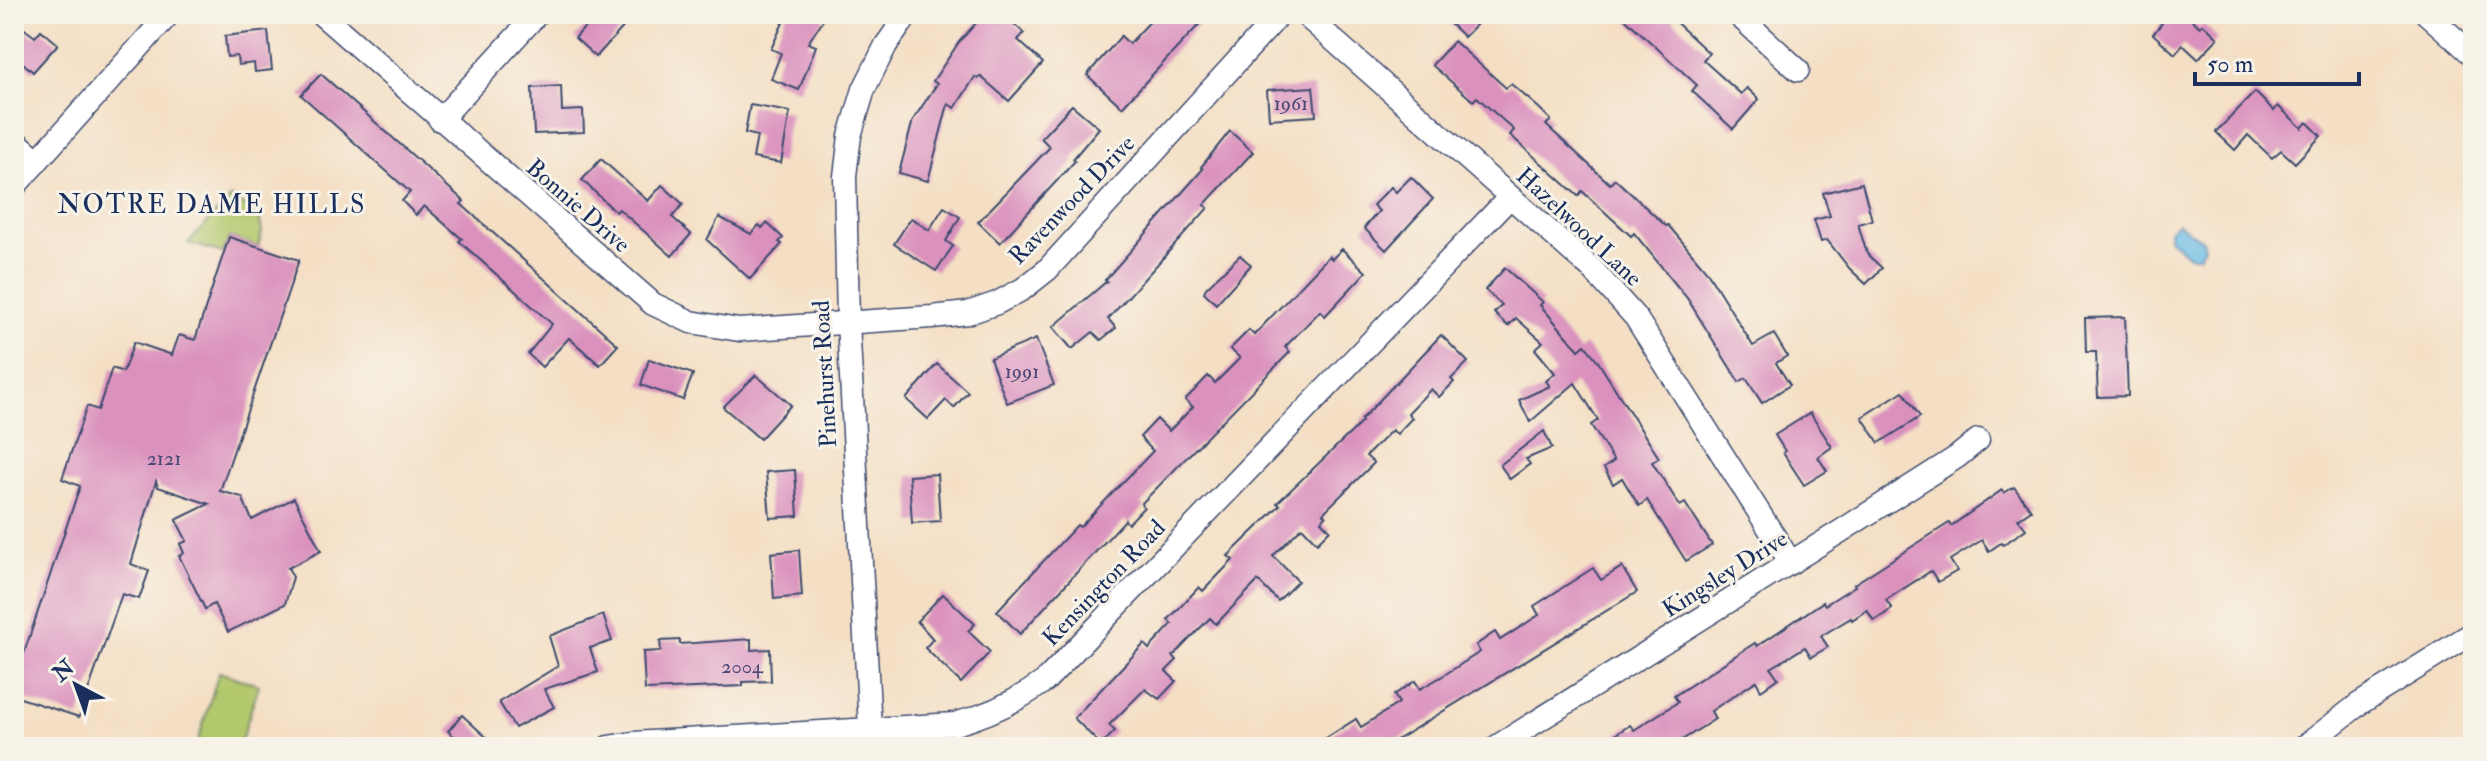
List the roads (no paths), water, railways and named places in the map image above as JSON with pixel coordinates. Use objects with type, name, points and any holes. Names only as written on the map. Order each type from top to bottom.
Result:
[{"type":"street","points":[[14,187],[169,14]]},
{"type":"street","name":"Bonnie Drive","points":[[321,14],[634,289],[670,313],[691,322],[739,330],[848,322]]},
{"type":"street","points":[[440,120],[537,14]]},
{"type":"street","name":"Pinehurst Road","points":[[870,738],[848,322],[844,200],[846,161],[864,89],[874,66],[908,14]]},
{"type":"street","name":"Ravenwood Drive","points":[[848,322],[959,315],[997,303],[1023,289],[1047,270],[1280,14]]},
{"type":"street","name":"Hazelwood Lane","points":[[1304,14],[1593,270],[1636,318],[1791,563]]},
{"type":"street","points":[[1737,14],[1798,70]]},
{"type":"street","points":[[2427,14],[2473,55]]},
{"type":"street","points":[[14,140],[37,160]]},
{"type":"street","name":"Kensington Road","points":[[608,747],[633,743],[870,738],[955,724],[989,714],[1019,700],[1045,681],[1510,197]]},
{"type":"street","name":"Kingsley Drive","points":[[1496,747],[1791,563],[1957,457],[1978,440]]},
{"type":"street","points":[[2304,747],[2359,704],[2473,633]]},
{"type":"water","points":[[2178,223],[2202,240],[2204,246],[2199,256],[2189,256],[2169,238],[2169,230]]},
{"type":"district","name":"NOTRE DAME HILLS","points":[[212,205]]}]
